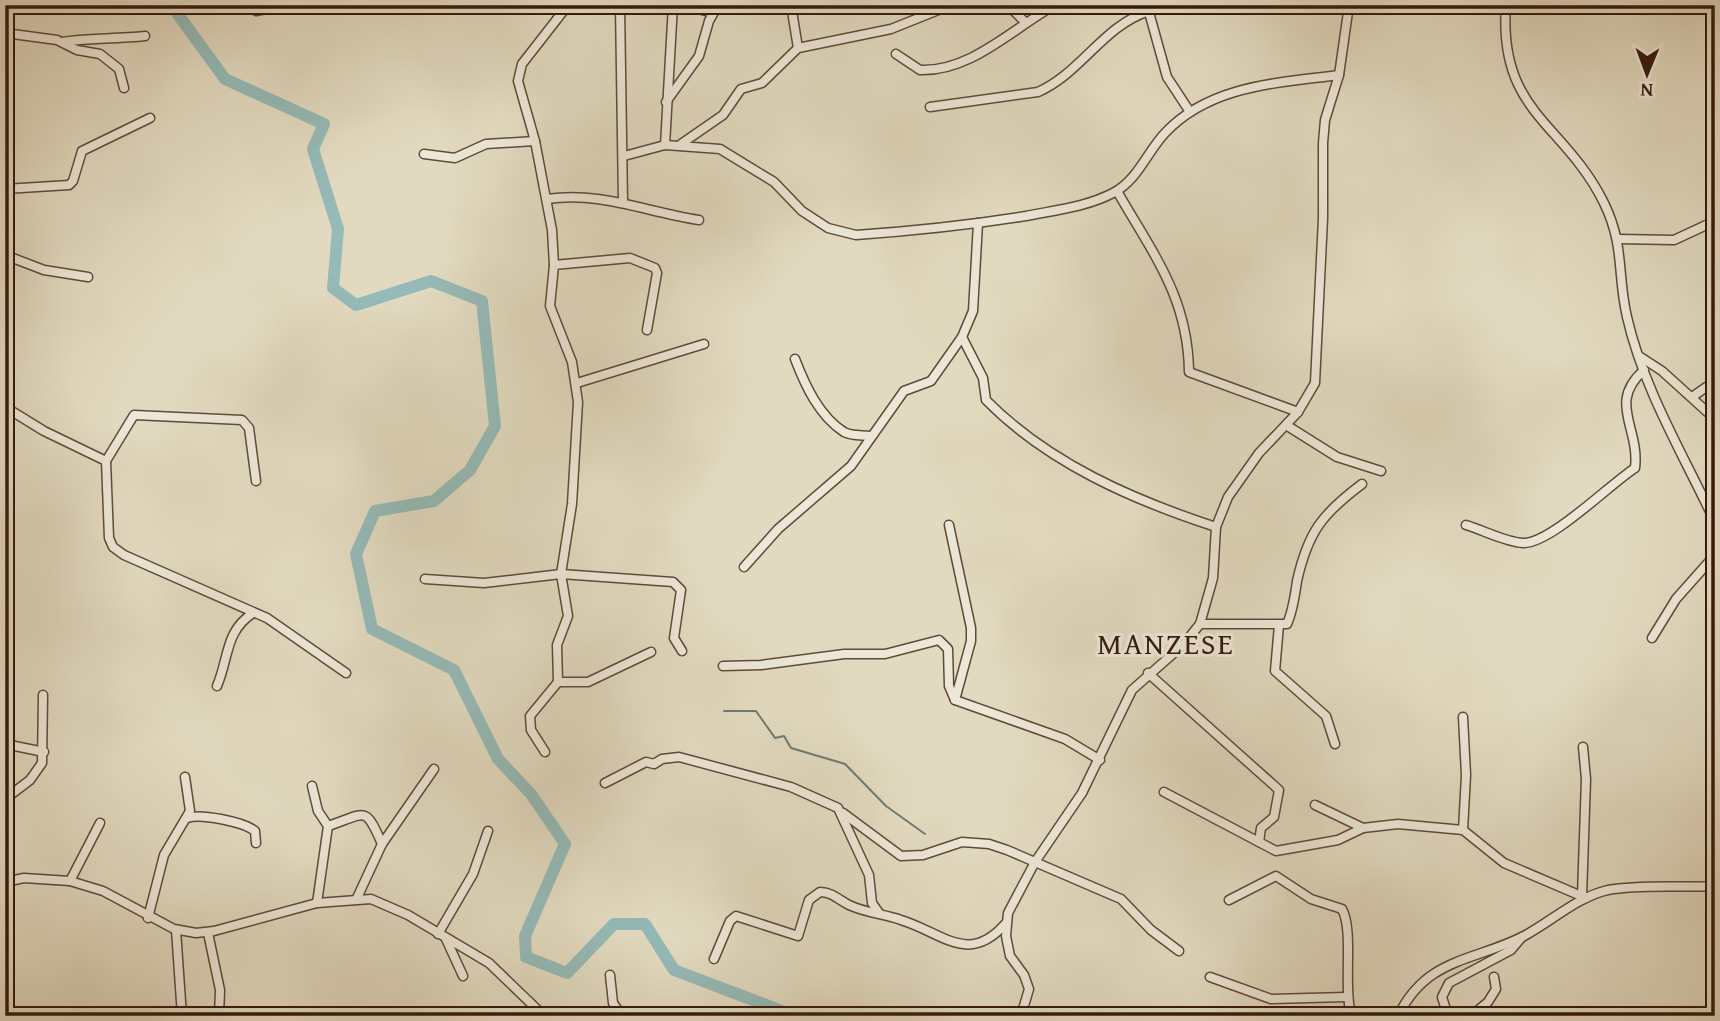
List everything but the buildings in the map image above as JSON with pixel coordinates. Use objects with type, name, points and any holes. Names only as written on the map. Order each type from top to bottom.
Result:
[{"type":"street","points":[[5,16],[15,5]]},
{"type":"street","points":[[256,11],[284,5]]},
{"type":"street","points":[[545,752],[531,730],[530,716],[558,682],[558,645],[569,609],[561,575],[572,504],[577,383],[572,362],[552,316],[550,295],[554,265],[547,199],[535,141],[518,81],[519,71],[568,5]]},
{"type":"street","points":[[620,5],[624,156],[620,190],[623,203]]},
{"type":"street","points":[[665,145],[673,5]]},
{"type":"street","points":[[666,102],[699,56],[716,9],[684,5]]},
{"type":"street","points":[[791,5],[798,48]]},
{"type":"street","points":[[681,144],[723,115],[741,89],[762,83],[798,48],[891,29],[951,5]]},
{"type":"street","points":[[1008,5],[1025,22]]},
{"type":"street","points":[[896,54],[920,70],[939,69],[994,45],[1025,22],[1055,5]]},
{"type":"street","points":[[1021,1016],[1029,989],[1024,975],[1010,956],[1006,923],[1008,913],[1035,862],[1082,793],[1132,690],[1148,673],[1183,645],[1200,624],[1213,578],[1216,527],[1228,497],[1259,453],[1308,398],[1317,371],[1318,273],[1323,218],[1325,120],[1339,75],[1349,5]]},
{"type":"street","points":[[1506,5],[1507,51],[1515,84],[1587,176],[1603,202],[1619,239],[1627,316],[1639,356],[1715,522]]},
{"type":"street","points":[[930,107],[1038,92],[1052,86],[1111,31],[1148,8],[1167,77],[1190,112]]},
{"type":"street","points":[[5,33],[63,42],[145,36]]},
{"type":"street","points":[[63,42],[73,49],[105,58],[119,69],[124,88]]},
{"type":"street","points":[[624,156],[665,145],[681,144],[705,146],[731,154],[775,183],[802,211],[839,233],[856,235],[978,223],[1071,208],[1117,191],[1133,178],[1165,134],[1190,112],[1223,95],[1339,75]]},
{"type":"street","points":[[5,190],[69,185],[73,181],[82,151],[150,118]]},
{"type":"street","points":[[424,154],[455,158],[486,145],[535,141]]},
{"type":"street","points":[[1117,191],[1171,284],[1188,338],[1189,372],[1298,412]]},
{"type":"street","points":[[547,199],[586,196],[699,220]]},
{"type":"street","points":[[1619,239],[1674,240],[1715,221]]},
{"type":"street","points":[[744,567],[778,530],[851,466],[904,391],[931,381],[962,337],[973,311],[978,223]]},
{"type":"street","points":[[5,255],[44,270],[88,277]]},
{"type":"street","points":[[554,265],[630,258],[654,268],[657,273],[647,330]]},
{"type":"street","points":[[962,337],[983,378],[986,400],[1048,452],[1105,483],[1216,527]]},
{"type":"street","points":[[577,383],[704,344]]},
{"type":"street","points":[[1639,356],[1692,397],[1715,419]]},
{"type":"street","points":[[796,359],[812,396],[834,422],[844,432],[870,436]]},
{"type":"street","points":[[1466,525],[1513,541],[1533,542],[1556,530],[1635,468],[1633,434],[1623,405],[1629,384],[1644,370]]},
{"type":"street","points":[[1692,397],[1715,381]]},
{"type":"street","points":[[5,407],[44,431],[106,461]]},
{"type":"street","points":[[256,481],[249,428],[242,420],[134,415],[106,461],[109,538],[113,547],[124,555],[282,627],[346,673]]},
{"type":"street","points":[[1286,425],[1336,457],[1381,471]]},
{"type":"street","points":[[1200,624],[1279,625],[1289,620],[1301,562],[1314,530],[1333,506],[1362,484]]},
{"type":"street","points":[[949,525],[971,628],[971,640],[955,700]]},
{"type":"street","points":[[1652,638],[1676,599],[1702,566],[1715,555]]},
{"type":"street","points":[[425,579],[484,583],[561,575],[615,576],[678,585],[681,599],[674,638],[681,651]]},
{"type":"street","points":[[217,686],[226,664],[231,633],[240,621],[253,613]]},
{"type":"street","points":[[1279,625],[1275,671],[1326,716],[1335,744]]},
{"type":"street","points":[[723,666],[761,665],[844,653],[885,653],[939,640],[948,649],[949,686],[955,700],[1065,739],[1100,760]]},
{"type":"street","points":[[558,682],[588,682],[651,652]]},
{"type":"street","points":[[1148,673],[1279,790],[1275,817],[1261,828],[1259,842]]},
{"type":"street","points":[[5,799],[38,772],[44,752],[43,695]]},
{"type":"street","points":[[1463,717],[1466,775],[1464,830]]},
{"type":"street","points":[[5,744],[44,752]]},
{"type":"street","points":[[1583,747],[1586,779],[1584,897]]},
{"type":"street","points":[[605,783],[646,762],[654,764],[662,758],[679,757],[812,794],[843,813],[901,856],[923,855],[946,846],[977,842],[1035,862],[1121,899],[1151,930],[1179,951]]},
{"type":"street","points":[[357,898],[382,844],[434,769]]},
{"type":"street","points":[[148,918],[164,855],[187,818],[190,798],[185,776]]},
{"type":"street","points":[[312,786],[319,814],[328,826],[317,903]]},
{"type":"street","points":[[1164,792],[1283,852],[1338,840],[1363,828],[1398,824],[1464,830],[1504,863],[1584,897]]},
{"type":"street","points":[[1315,805],[1363,828]]},
{"type":"street","points":[[843,813],[869,875],[874,908],[881,915]]},
{"type":"street","points":[[187,818],[197,816],[243,824],[255,831],[256,843]]},
{"type":"street","points":[[328,826],[368,816],[382,844]]},
{"type":"street","points":[[70,881],[100,823]]},
{"type":"street","points":[[442,937],[473,874],[488,831]]},
{"type":"street","points":[[1228,900],[1276,876],[1311,899],[1342,909],[1347,940],[1346,998],[1351,1015]]},
{"type":"street","points":[[5,881],[24,878],[70,881],[103,891],[148,918],[176,930],[208,933],[317,903],[357,898],[389,906],[499,970],[543,1015]]},
{"type":"street","points":[[1398,1016],[1409,994],[1443,967],[1522,937],[1584,897],[1609,890],[1715,886]]},
{"type":"street","points":[[714,959],[730,921],[736,916],[798,936],[809,900],[820,892],[967,945],[990,941],[1006,923]]},
{"type":"street","points":[[176,930],[182,1016]]},
{"type":"street","points":[[208,933],[220,990],[219,1016]]},
{"type":"street","points":[[442,937],[463,976]]},
{"type":"street","points":[[1448,1016],[1442,997],[1449,983],[1511,950],[1522,937]]},
{"type":"street","points":[[610,975],[613,1003],[622,1016]]},
{"type":"street","points":[[1210,977],[1271,999],[1346,998]]},
{"type":"street","points":[[1471,1016],[1488,1002],[1496,989],[1494,977]]},
{"type":"waterway","points":[[171,5],[225,79],[324,124],[313,149],[338,229],[333,288],[356,305],[431,281],[482,301],[495,426],[470,470],[434,501],[375,511],[356,554],[372,629],[454,670],[498,759],[531,794],[565,844],[525,936],[526,957],[567,973],[614,924],[645,924],[674,970],[795,1016]]},
{"type":"waterway","points":[[724,711],[756,711],[775,738],[784,736],[791,748],[845,764],[886,806],[925,834]]},
{"type":"district","name":"MANZESE","points":[[1166,644]]}]
